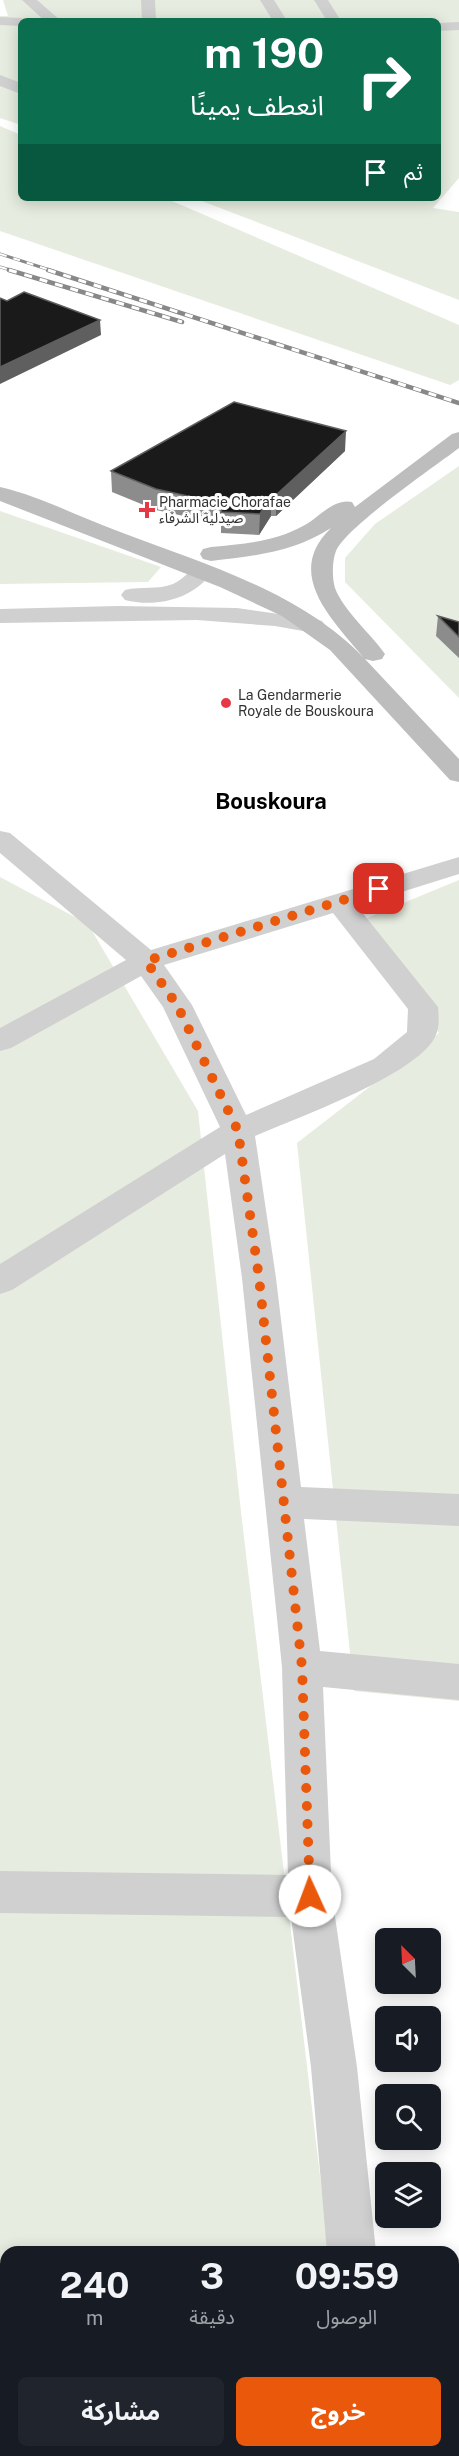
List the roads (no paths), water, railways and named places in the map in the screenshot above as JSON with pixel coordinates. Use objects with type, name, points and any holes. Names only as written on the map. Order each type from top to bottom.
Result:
[{"type":"main road","points":[[372,654],[324,588],[322,559],[330,542],[358,505],[459,419]]},
{"type":"main road","points":[[206,563],[298,539],[358,505],[459,438]]},
{"type":"main road","points":[[0,475],[206,563],[314,626],[339,645],[459,774]]},
{"type":"main road","points":[[0,493],[206,563],[265,576],[297,593],[372,654],[459,740]]},
{"type":"street","points":[[29,0],[50,18]]},
{"type":"street","points":[[148,0],[149,18]]},
{"type":"street","points":[[267,0],[278,18]]},
{"type":"street","points":[[321,0],[332,18]]},
{"type":"street","points":[[0,21],[18,22]]},
{"type":"street","points":[[441,27],[459,27]]},
{"type":"street","points":[[0,80],[18,88]]},
{"type":"street","points":[[0,596],[147,595],[178,590],[197,579],[206,563]]},
{"type":"street","points":[[178,590],[189,614]]},
{"type":"street","points":[[0,616],[189,614],[255,616],[314,626]]},
{"type":"street","points":[[0,839],[146,961],[177,1005],[238,1131],[259,1278],[302,1667],[310,1896],[334,2067],[351,2246]]},
{"type":"street","points":[[0,1041],[146,961],[459,865]]},
{"type":"street","points":[[0,1281],[238,1131],[385,1066],[420,1037],[424,1027],[423,1006],[338,901]]},
{"type":"street","points":[[284,1502],[459,1510]]},
{"type":"street","points":[[302,1667],[459,1682]]},
{"type":"street","points":[[0,1892],[310,1896]]},
{"type":"railway","points":[[0,254],[53,271]]},
{"type":"railway","points":[[0,267],[14,271]]},
{"type":"railway","points":[[9,270],[182,322]]},
{"type":"railway","points":[[48,270],[459,403]]},
{"type":"place","name":"Pharmacie Chorafae صيدلية الشرفاء","points":[[147,510]]},
{"type":"place","name":"La Gendarmerie Royale de Bouskoura","points":[[226,703]]},
{"type":"district","name":"Bouskoura","points":[[271,801]]}]
